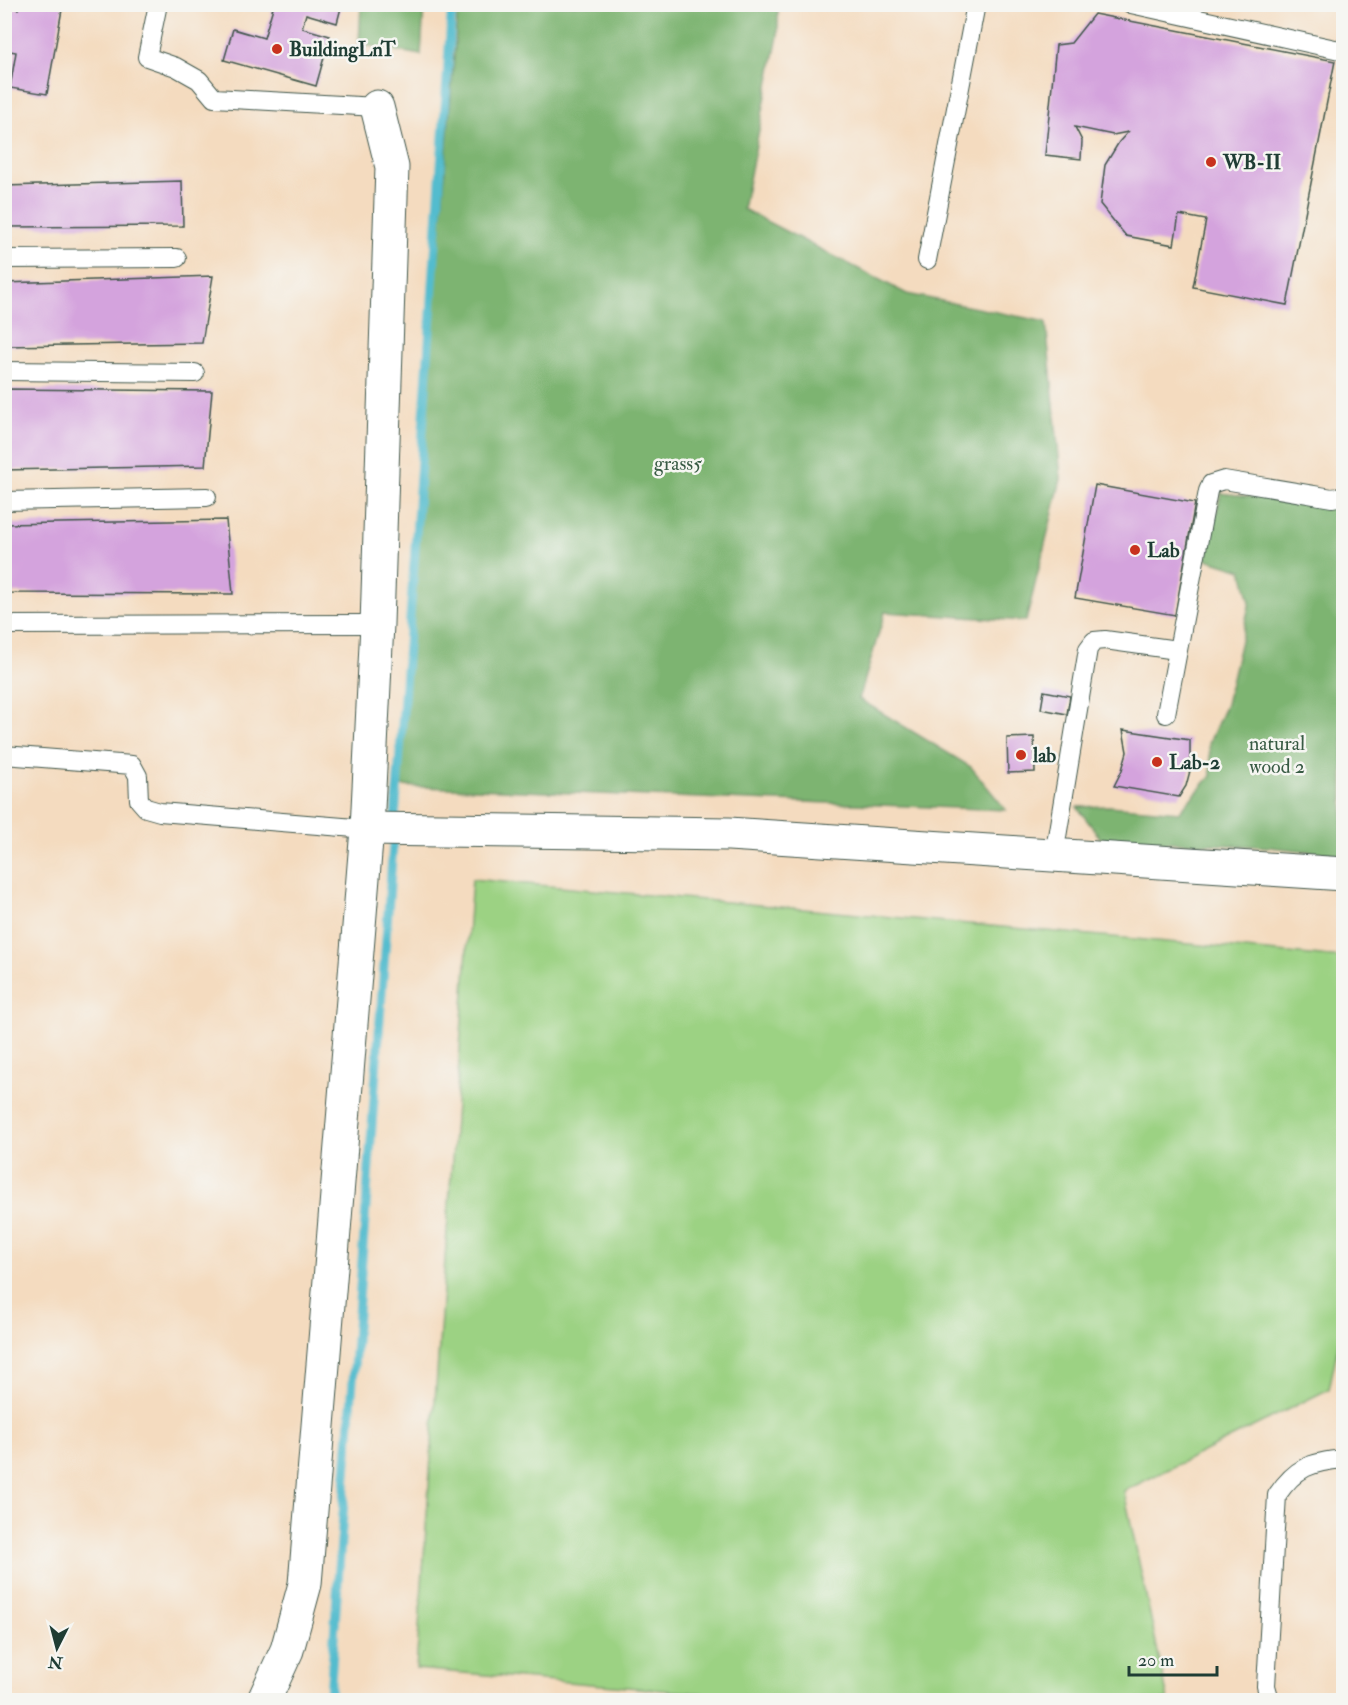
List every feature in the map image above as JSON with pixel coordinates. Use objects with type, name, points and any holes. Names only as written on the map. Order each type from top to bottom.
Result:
[{"type":"street","points":[[264,1701],[287,1650],[305,1584],[367,829],[377,624],[392,167],[377,107]]},
{"type":"street","points":[[367,829],[729,834],[1344,874]]},
{"type":"lane","points":[[158,4],[147,57],[176,67],[199,80],[214,99],[377,107]]},
{"type":"lane","points":[[927,260],[976,4]]},
{"type":"lane","points":[[1131,4],[1344,51]]},
{"type":"lane","points":[[4,259],[177,258]]},
{"type":"lane","points":[[4,371],[195,373]]},
{"type":"lane","points":[[1166,714],[1211,484],[1224,480],[1332,498],[1344,496]]},
{"type":"lane","points":[[4,501],[207,497]]},
{"type":"lane","points":[[4,625],[377,624]]},
{"type":"lane","points":[[1054,855],[1088,649],[1094,641],[1104,640],[1177,650]]},
{"type":"lane","points":[[4,755],[132,765],[138,777],[139,800],[146,808],[160,812],[367,829]]},
{"type":"lane","points":[[1270,1701],[1266,1686],[1278,1495],[1289,1477],[1308,1466],[1323,1461],[1344,1459]]},
{"type":"green space","points":[[361,5],[424,5],[421,55],[359,44]]},
{"type":"green space","name":"grass5","points":[[458,5],[778,5],[778,36],[743,209],[907,294],[1046,322],[1061,479],[1026,621],[885,612],[859,699],[971,767],[1006,810],[397,786]]},
{"type":"green space","name":"natural wood 2","points":[[1221,493],[1343,508],[1343,855],[1269,847],[1101,839],[1077,807],[1109,806],[1179,812],[1211,776],[1209,743],[1226,704],[1250,602],[1242,570],[1206,559]]},
{"type":"green space","points":[[472,879],[1343,958],[1344,1318],[1329,1389],[1124,1491],[1168,1700],[778,1700],[416,1669]]},
{"type":"building","points":[[19,4],[63,4],[47,94],[10,88],[16,52],[5,50],[5,6],[18,9]]},
{"type":"building","name":"BuildingLnT","points":[[274,4],[342,4],[337,23],[306,14],[302,28],[330,36],[316,86],[224,60],[233,29],[264,38]]},
{"type":"building","name":"WB-II","points":[[1094,14],[1335,61],[1287,305],[1193,287],[1206,220],[1179,215],[1174,245],[1126,236],[1100,204],[1105,165],[1128,132],[1113,135],[1075,127],[1082,141],[1081,159],[1045,155],[1056,45],[1071,43]]},
{"type":"building","points":[[182,181],[183,226],[4,227],[4,186]]},
{"type":"building","points":[[213,276],[202,343],[4,346],[4,283]]},
{"type":"building","points":[[4,389],[212,391],[205,466],[4,470]]},
{"type":"building","name":"Lab","points":[[1095,485],[1195,503],[1175,615],[1075,598]]},
{"type":"building","points":[[226,520],[233,594],[4,593],[4,524]]},
{"type":"building","name":"Lab","points":[[1044,691],[1070,696],[1067,714],[1041,709]]},
{"type":"building","name":"Lab-2","points":[[1123,730],[1190,740],[1190,771],[1186,786],[1179,797],[1114,786],[1127,752]]},
{"type":"building","name":"lab","points":[[1034,737],[1035,772],[1008,773],[1007,738]]},
{"type":"waterway","points":[[327,1700],[330,1695],[414,564],[452,4]]},
{"type":"place","name":"BuildingLnT","points":[[277,49]]},
{"type":"place","name":"WB-II","points":[[1211,162]]},
{"type":"place","name":"Lab","points":[[1135,550]]},
{"type":"place","name":"lab","points":[[1021,755]]},
{"type":"place","name":"Lab-2","points":[[1157,762]]}]
